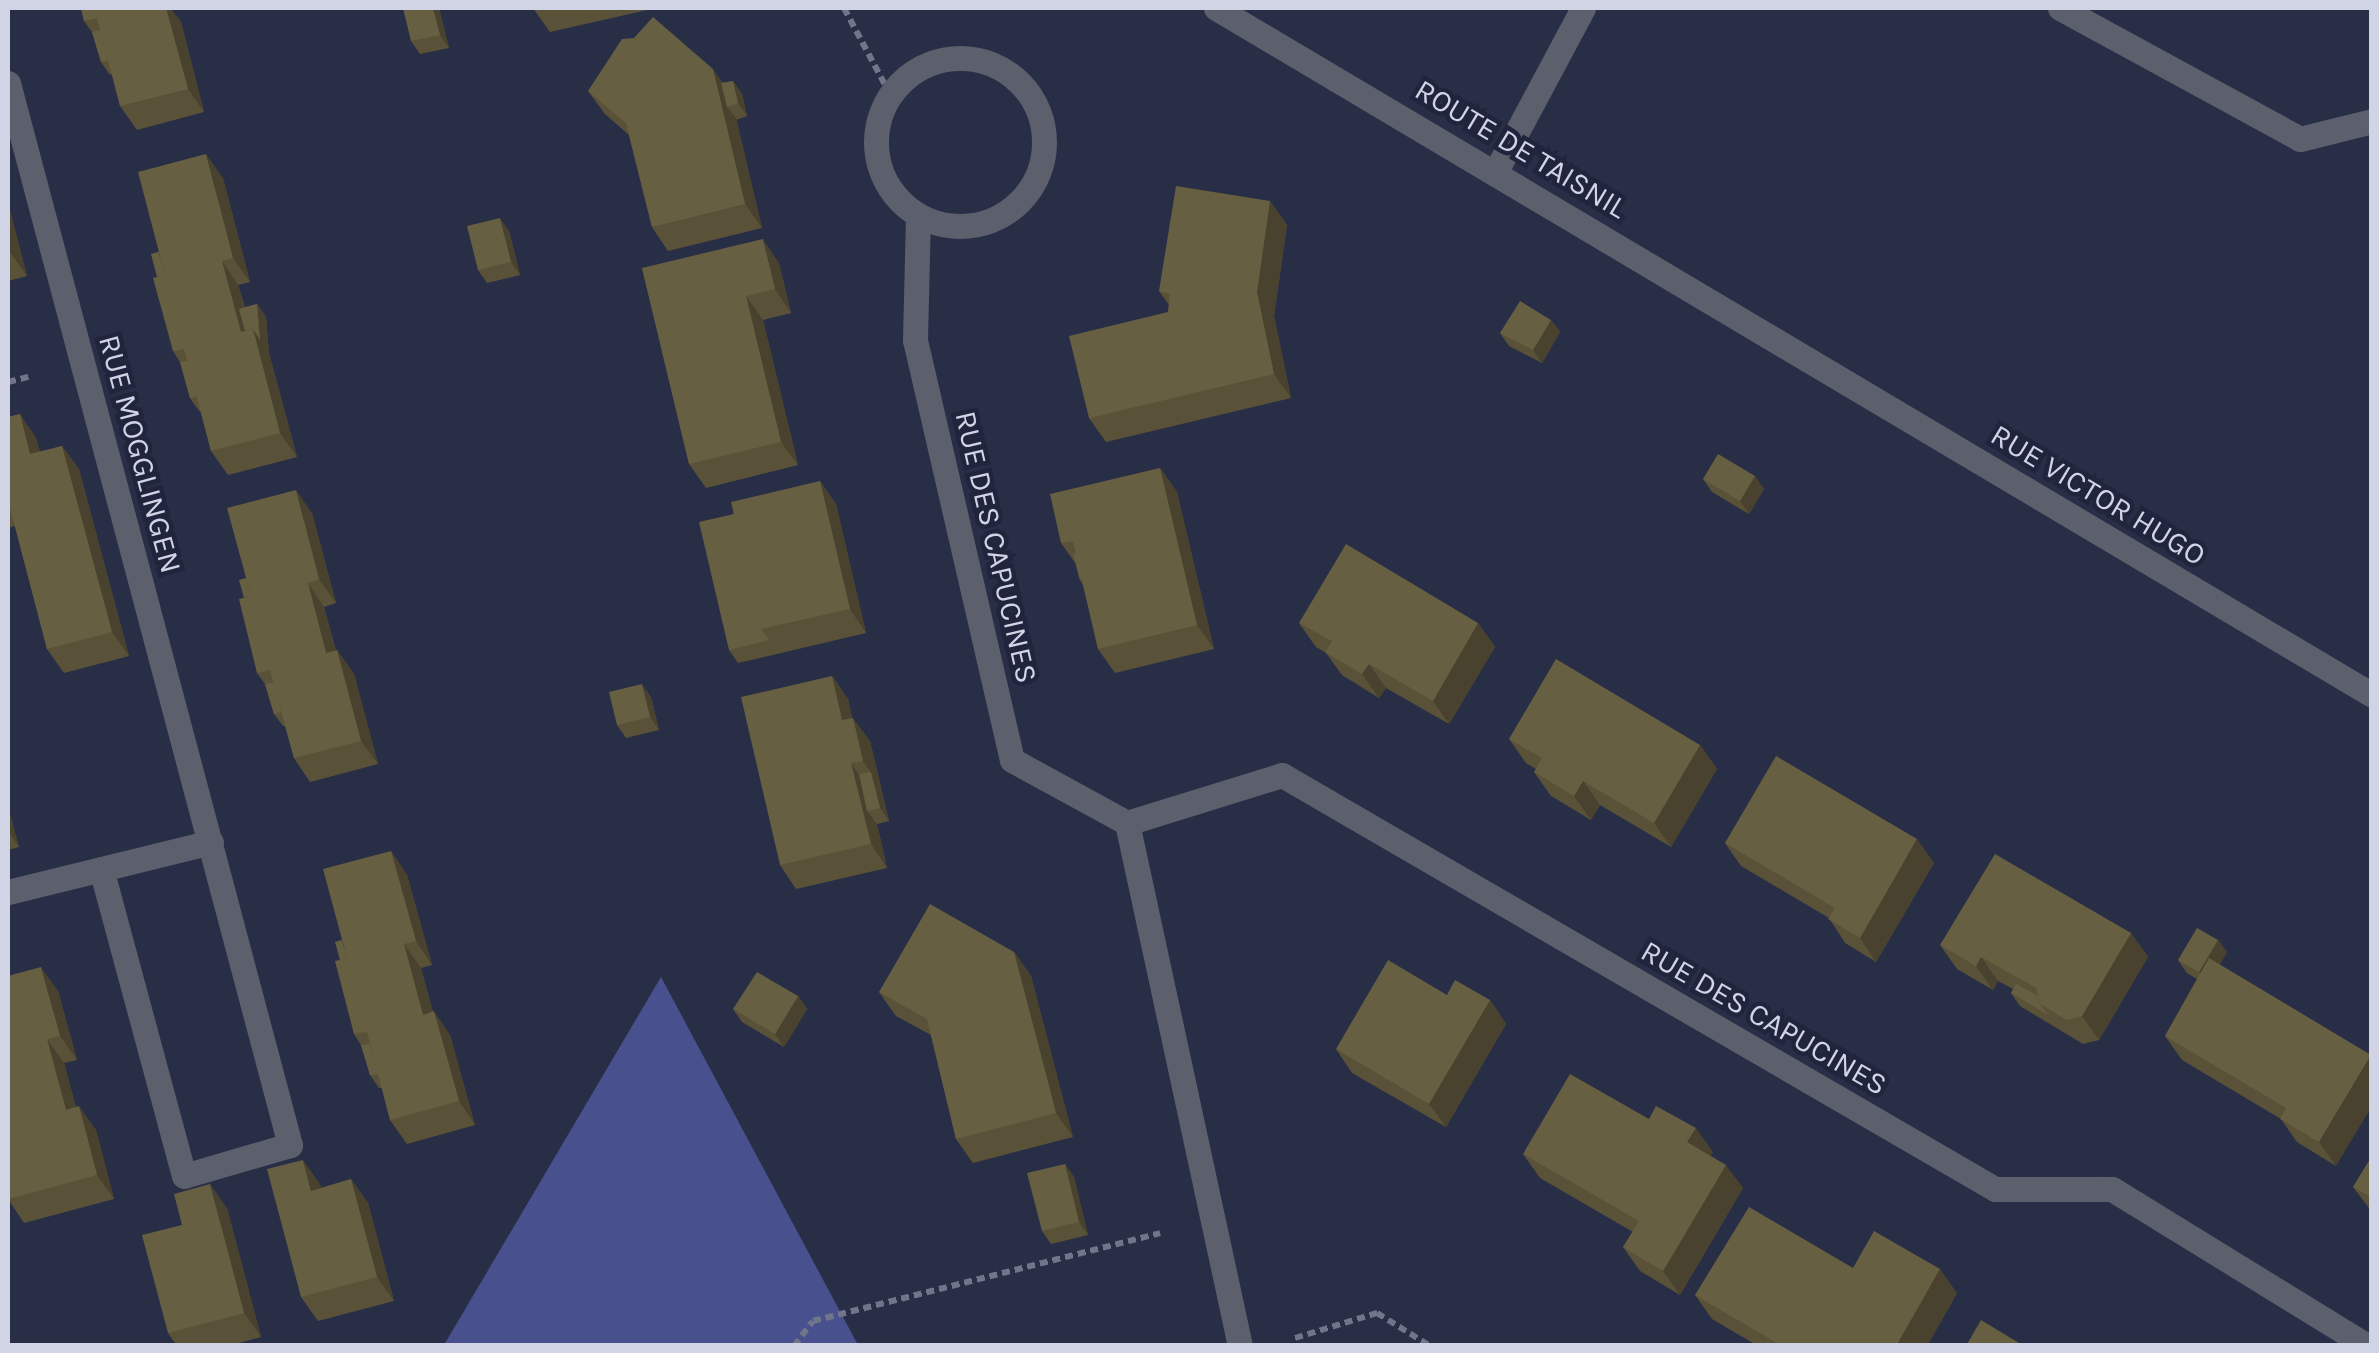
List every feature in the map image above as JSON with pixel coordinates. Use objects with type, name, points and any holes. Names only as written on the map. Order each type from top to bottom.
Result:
[{"type":"street","name":"ROUTE DE TAISNIL","points":[[1216,8],[1792,350]]},
{"type":"street","points":[[1496,171],[1582,8]]},
{"type":"street","points":[[2060,8],[2300,140],[2372,121]]},
{"type":"street","points":[[964,57],[1014,76],[1043,124],[1045,152],[1022,202],[972,227],[918,216],[896,199],[881,174],[878,119],[890,94],[910,73],[964,57]]},
{"type":"street","name":"RUE MOGGLINGEN","points":[[8,83],[290,1145],[184,1176],[100,869]]},
{"type":"street","name":"RUE DES CAPUCINES","points":[[918,216],[916,340],[1012,760],[1127,824],[1282,775],[1994,1189],[2112,1189],[2366,1346]]},
{"type":"street","name":"RUE VICTOR HUGO","points":[[1792,350],[2372,694]]},
{"type":"street","points":[[1127,824],[1240,1346]]},
{"type":"street","points":[[8,892],[211,842]]},
{"type":"path","points":[[844,8],[890,94]]},
{"type":"path","points":[[794,1346],[814,1321],[1212,1220]]},
{"type":"path","points":[[1288,1340],[1377,1313],[1430,1346]]},
{"type":"shaded area","points":[[661,977],[858,1345],[444,1345]]},
{"type":"building","points":[[81,8],[166,8],[188,89],[120,106],[97,18],[84,21]]},
{"type":"building","points":[[403,8],[433,8],[440,35],[411,41]]},
{"type":"building","points":[[653,17],[713,69],[745,204],[652,227],[626,123],[588,91],[622,39],[634,38]]},
{"type":"building","points":[[100,30],[108,60],[101,62],[92,32]]},
{"type":"building","points":[[733,81],[738,103],[727,107],[721,83]]},
{"type":"building","points":[[206,154],[233,258],[222,261],[241,332],[253,329],[280,433],[211,451],[184,349],[173,351],[153,278],[165,275],[138,172]]},
{"type":"building","points":[[1176,186],[1270,201],[1257,292],[1274,374],[1089,418],[1069,336],[1168,312],[1170,294],[1159,291]]},
{"type":"building","points":[[500,218],[511,262],[478,270],[467,226]]},
{"type":"building","points":[[763,239],[775,289],[746,296],[781,442],[689,464],[642,268]]},
{"type":"building","points":[[158,252],[165,275],[157,277],[151,254]]},
{"type":"building","points":[[1520,301],[1551,320],[1533,350],[1500,333]]},
{"type":"building","points":[[257,304],[260,340],[253,329],[245,331],[239,309]]},
{"type":"building","points":[[188,361],[197,396],[190,398],[180,362]]},
{"type":"building","points":[[20,414],[30,454],[62,446],[112,632],[47,649],[8,500],[8,417]]},
{"type":"building","points":[[1718,454],[1755,476],[1740,501],[1703,479]]},
{"type":"building","points":[[1160,468],[1197,625],[1098,649],[1073,541],[1061,543],[1050,494]]},
{"type":"building","points":[[820,481],[850,609],[761,629],[731,502]]},
{"type":"building","points":[[296,490],[319,579],[308,583],[326,653],[337,650],[361,741],[294,758],[270,670],[257,673],[239,599],[251,596],[227,508]]},
{"type":"building","points":[[734,514],[761,629],[769,640],[729,650],[699,522]]},
{"type":"building","points":[[1346,544],[1478,623],[1433,701],[1369,664],[1362,674],[1325,652],[1332,641],[1299,623]]},
{"type":"building","points":[[1076,553],[1082,579],[1080,580],[1073,554]]},
{"type":"building","points":[[246,578],[251,596],[244,598],[239,580]]},
{"type":"building","points":[[1556,659],[1700,745],[1654,823],[1583,781],[1574,796],[1534,772],[1542,758],[1509,739]]},
{"type":"building","points":[[832,676],[842,720],[853,718],[863,761],[851,763],[871,844],[780,865],[741,697]]},
{"type":"building","points":[[274,682],[281,712],[274,714],[265,684]]},
{"type":"building","points":[[642,684],[650,717],[617,725],[609,692]]},
{"type":"building","points":[[1776,756],[1917,839],[1860,938],[1828,919],[1835,908],[1725,843]]},
{"type":"building","points":[[871,772],[880,808],[867,811],[859,774]]},
{"type":"building","points":[[391,851],[416,941],[404,944],[423,1015],[434,1011],[459,1101],[390,1120],[367,1032],[354,1034],[335,961],[347,958],[323,869]]},
{"type":"building","points":[[1995,854],[2131,933],[2082,1016],[2067,1020],[2040,1004],[2036,988],[1981,957],[1976,966],[1940,945]]},
{"type":"building","points":[[930,904],[1014,952],[1056,1113],[956,1139],[927,1019],[879,992]]},
{"type":"building","points":[[2197,928],[2218,940],[2199,972],[2178,960]]},
{"type":"building","points":[[342,940],[347,958],[340,960],[335,942]]},
{"type":"building","points":[[2209,958],[2371,1055],[2319,1142],[2280,1119],[2286,1108],[2165,1036]]},
{"type":"building","points":[[1388,960],[1447,995],[1455,980],[1490,1000],[1429,1104],[1336,1049]]},
{"type":"building","points":[[41,967],[60,1036],[47,1039],[66,1110],[79,1106],[97,1175],[8,1199],[8,976]]},
{"type":"building","points":[[757,972],[798,996],[775,1034],[733,1009]]},
{"type":"building","points":[[2016,984],[2038,996],[2048,1015],[2011,993]]},
{"type":"building","points":[[370,1044],[378,1074],[370,1075],[361,1045]]},
{"type":"building","points":[[1570,1074],[1649,1119],[1656,1106],[1696,1128],[1687,1142],[1726,1165],[1663,1271],[1623,1247],[1639,1221],[1523,1154]]},
{"type":"building","points":[[2372,1156],[2372,1198],[2353,1187]]},
{"type":"building","points":[[303,1160],[311,1191],[351,1179],[377,1277],[301,1297],[267,1169]]},
{"type":"building","points":[[1065,1164],[1079,1222],[1042,1231],[1027,1173]]},
{"type":"building","points":[[210,1184],[244,1313],[168,1333],[142,1235],[182,1225],[174,1194]]},
{"type":"building","points":[[1749,1207],[1853,1268],[1874,1231],[1940,1269],[1896,1346],[1782,1346],[1695,1295]]},
{"type":"building","points":[[1981,1320],[2024,1346],[1966,1346]]}]
